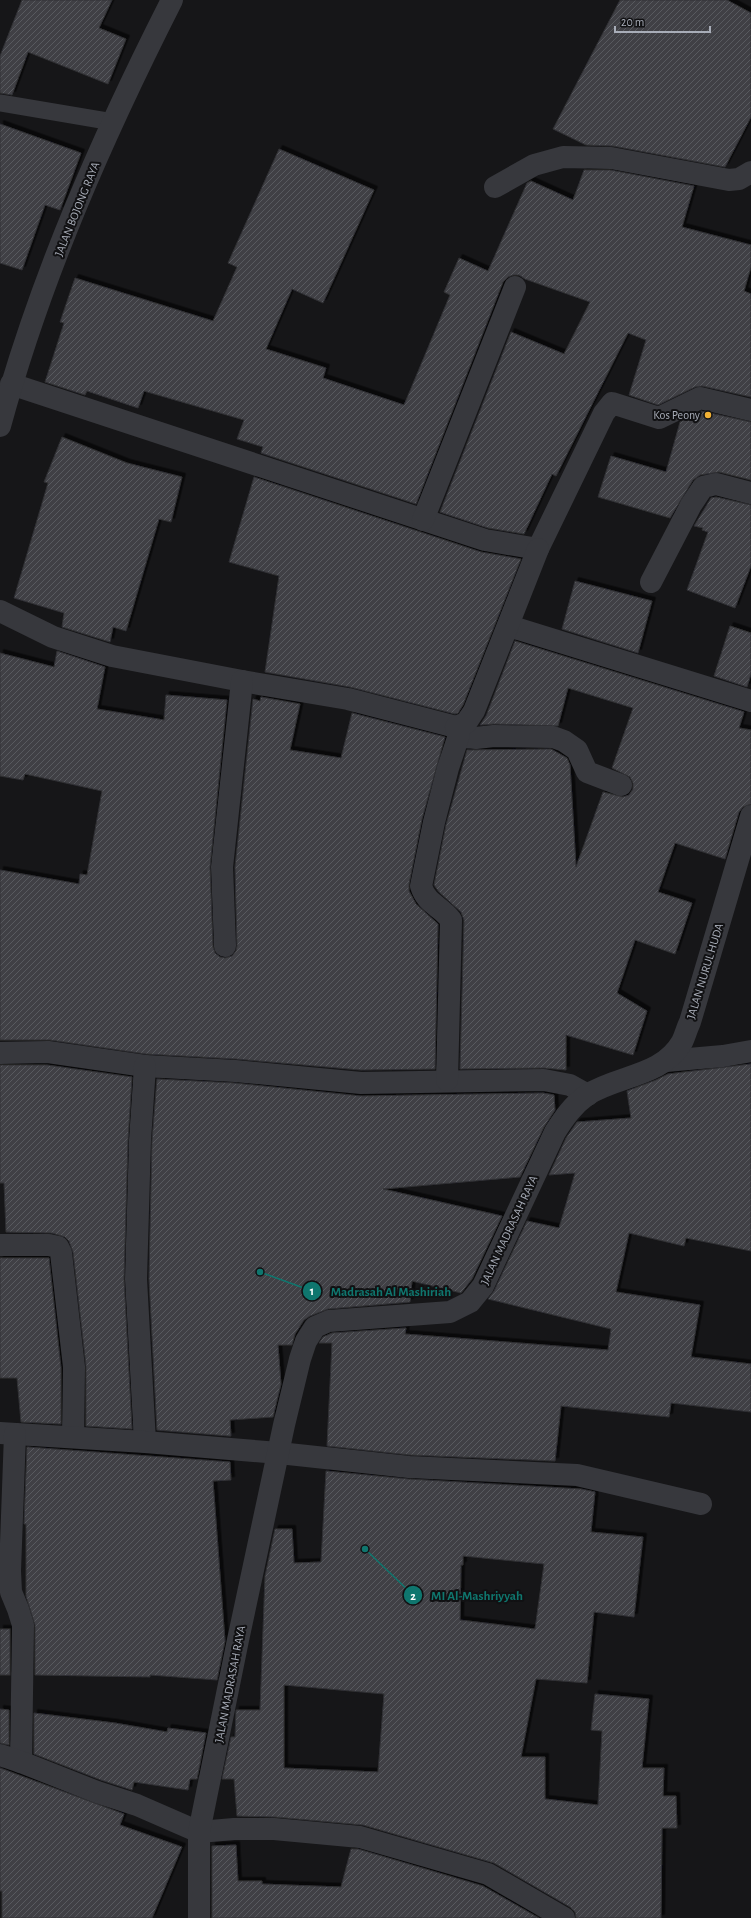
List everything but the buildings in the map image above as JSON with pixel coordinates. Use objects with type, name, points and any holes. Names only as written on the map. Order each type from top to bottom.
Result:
[{"type":"street","name":"JALAN BOJONG RAYA","points":[[0,426],[11,384],[53,266],[128,87],[172,0]]},
{"type":"street","points":[[495,187],[534,165],[563,157],[611,158],[729,180],[739,179],[751,172]]},
{"type":"street","points":[[423,520],[515,287]]},
{"type":"street","points":[[11,384],[485,540],[538,550]]},
{"type":"street","points":[[447,1080],[451,920],[444,911],[424,897],[422,886],[434,822],[457,731],[474,711],[538,550],[604,413],[612,403],[659,418],[700,398],[751,410]]},
{"type":"street","points":[[651,582],[691,505],[703,487],[716,484],[751,493]]},
{"type":"street","points":[[0,611],[53,637],[112,656],[242,681],[348,699],[457,731],[465,738],[553,737],[564,741],[577,750],[587,772],[621,785]]},
{"type":"street","points":[[509,626],[751,701]]},
{"type":"street","points":[[225,946],[222,867],[242,681]]},
{"type":"street","name":"JALAN NURUL HUDA","points":[[608,1085],[645,1072],[666,1061],[682,1042],[690,1022],[751,816]]},
{"type":"street","points":[[666,1061],[723,1056],[751,1050]]},
{"type":"street","points":[[0,1053],[48,1052],[145,1066],[235,1071],[361,1083],[447,1080],[544,1080],[570,1085],[588,1095]]},
{"type":"street","points":[[145,1066],[140,1140],[136,1279],[145,1442]]},
{"type":"street","name":"JALAN MADRASAH RAYA","points":[[199,1918],[200,1832],[238,1640],[300,1359],[306,1341],[315,1327],[329,1321],[450,1312],[470,1302],[483,1286],[555,1132],[569,1111],[588,1095],[608,1085]]},
{"type":"street","points":[[0,1245],[49,1245],[58,1247],[62,1254],[74,1367],[73,1437]]},
{"type":"street","points":[[21,1762],[23,1625],[18,1609],[10,1592],[7,1433],[279,1453],[409,1467],[577,1475],[701,1504]]},
{"type":"street","points":[[0,1755],[137,1805],[200,1832],[234,1829],[274,1829],[360,1837],[488,1874],[564,1918]]},
{"type":"lane","points":[[0,102],[113,122]]},
{"type":"place","name":"Kos Peony","points":[[708,415]]},
{"type":"place","name":"Madrasah Al Mashiriah","points":[[260,1272]]},
{"type":"place","name":"MI Al-Mashriyyah","points":[[365,1549]]}]
